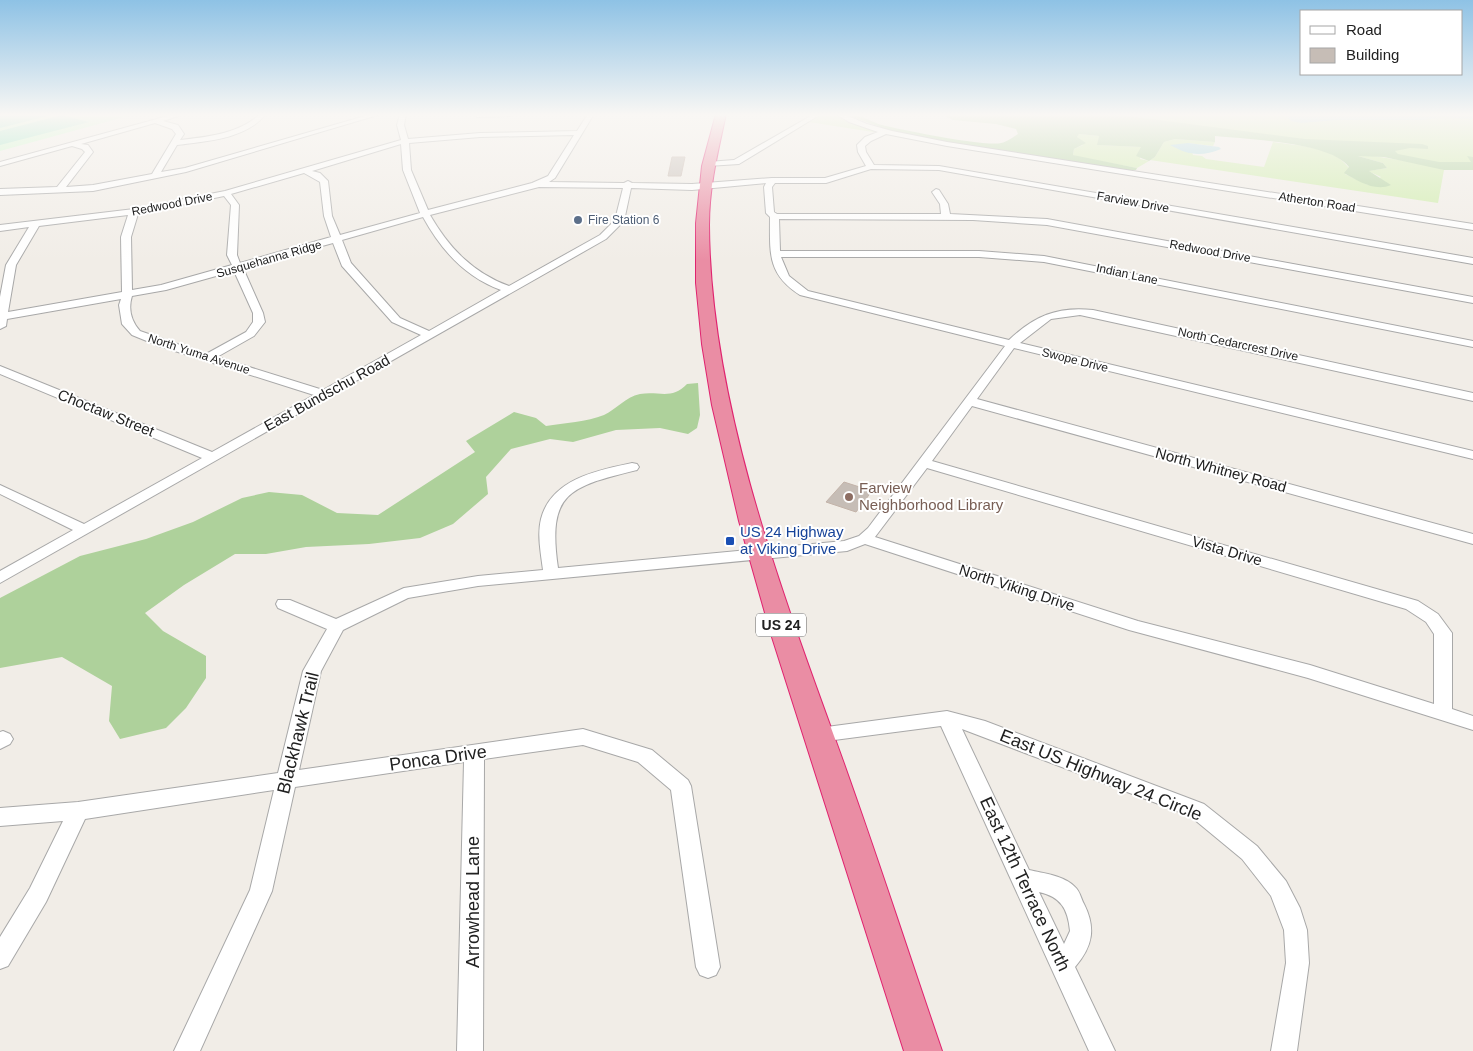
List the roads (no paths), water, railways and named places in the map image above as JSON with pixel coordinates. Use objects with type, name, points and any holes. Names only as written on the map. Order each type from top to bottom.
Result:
[{"type":"highway","name":"US 24","points":[[709,163],[706,175],[703,262],[712,343],[722,405],[760,554],[801,690],[819,735],[923,1051]]},
{"type":"street","points":[[59,190],[80,163]]},
{"type":"street","points":[[155,176],[162,163]]},
{"type":"street","points":[[0,192],[99,187],[213,163]]},
{"type":"street","name":"Redwood Drive","points":[[0,228],[35,226],[134,212],[226,194],[328,163]]},
{"type":"street","points":[[406,163],[406,168],[434,230],[456,258],[483,281],[510,290]]},
{"type":"street","points":[[535,184],[551,178],[560,163]]},
{"type":"street","points":[[706,175],[734,163]]},
{"type":"street","points":[[868,163],[871,167]]},
{"type":"street","name":"Atherton Road","points":[[1068,163],[1473,227]]},
{"type":"street","name":"Farview Drive","points":[[706,175],[733,185],[772,180],[826,181],[855,170],[871,167],[914,167],[958,171],[1473,261]]},
{"type":"street","points":[[303,170],[317,175],[324,181],[328,216],[338,240],[338,248],[346,264],[396,320],[430,335]]},
{"type":"street","name":"Susquehanna Ridge","points":[[0,320],[127,296],[237,268],[535,184],[657,185],[706,175]]},
{"type":"street","name":"Swope Drive","points":[[772,180],[768,187],[770,213],[775,216],[776,264],[782,276],[793,287],[804,293],[1011,345],[1473,456]]},
{"type":"street","name":"East Bundschu Road","points":[[0,578],[611,231],[619,221],[628,184]]},
{"type":"street","points":[[936,192],[944,204],[946,217]]},
{"type":"street","points":[[209,357],[250,334],[259,322],[258,313],[232,255],[235,205],[226,194]]},
{"type":"street","name":"North Yuma Avenue","points":[[134,212],[126,237],[127,296],[125,315],[136,333],[323,394]]},
{"type":"street","name":"Redwood Drive","points":[[775,216],[790,218],[946,217],[1011,219],[1065,224],[1473,300]]},
{"type":"street","points":[[0,320],[11,265],[35,226]]},
{"type":"street","name":"Indian Lane","points":[[775,254],[978,254],[1044,259],[1473,344]]},
{"type":"street","name":"North Cedarcrest Drive","points":[[864,539],[873,531],[1011,345],[1028,327],[1047,316],[1063,312],[1085,312],[1473,397]]},
{"type":"street","name":"Choctaw Street","points":[[0,370],[212,457]]},
{"type":"street","name":"North Whitney Road","points":[[969,401],[1473,539]]},
{"type":"street","name":"Vista Drive","points":[[923,463],[1412,605],[1432,618],[1443,633],[1444,714]]},
{"type":"street","points":[[551,574],[548,521],[558,501],[565,492],[581,482],[611,471],[632,467]]},
{"type":"street","points":[[0,489],[85,530]]},
{"type":"street","points":[[284,604],[337,626],[404,593],[478,581],[847,546],[864,539]]},
{"type":"street","name":"North Viking Drive","points":[[864,539],[1135,626],[1310,672],[1473,723]]},
{"type":"street","name":"Blackhawk Trail","points":[[188,1051],[261,891],[285,780],[312,671],[337,626]]},
{"type":"street","name":"East US Highway 24 Circle","points":[[819,735],[947,718],[978,726],[1197,810],[1241,842],[1272,877],[1291,917],[1298,951],[1284,1051]]},
{"type":"street","name":"East 12th Terrace North","points":[[947,718],[1102,1051]]},
{"type":"street","name":"Ponca Drive","points":[[0,817],[78,811],[583,737],[645,756],[681,786],[708,967]]},
{"type":"street","name":"Arrowhead Lane","points":[[470,1051],[474,753]]},
{"type":"street","points":[[0,958],[38,895],[78,811]]},
{"type":"street","points":[[1023,878],[1049,885],[1067,894],[1080,918],[1082,938],[1076,950],[1062,964]]},
{"type":"place","name":"Fire Station 6","points":[[578,220]]},
{"type":"place","name":"Farview Neighborhood Library","points":[[849,497]]},
{"type":"place","name":"US 24 Highway at Viking Drive","points":[[730,541]]}]
